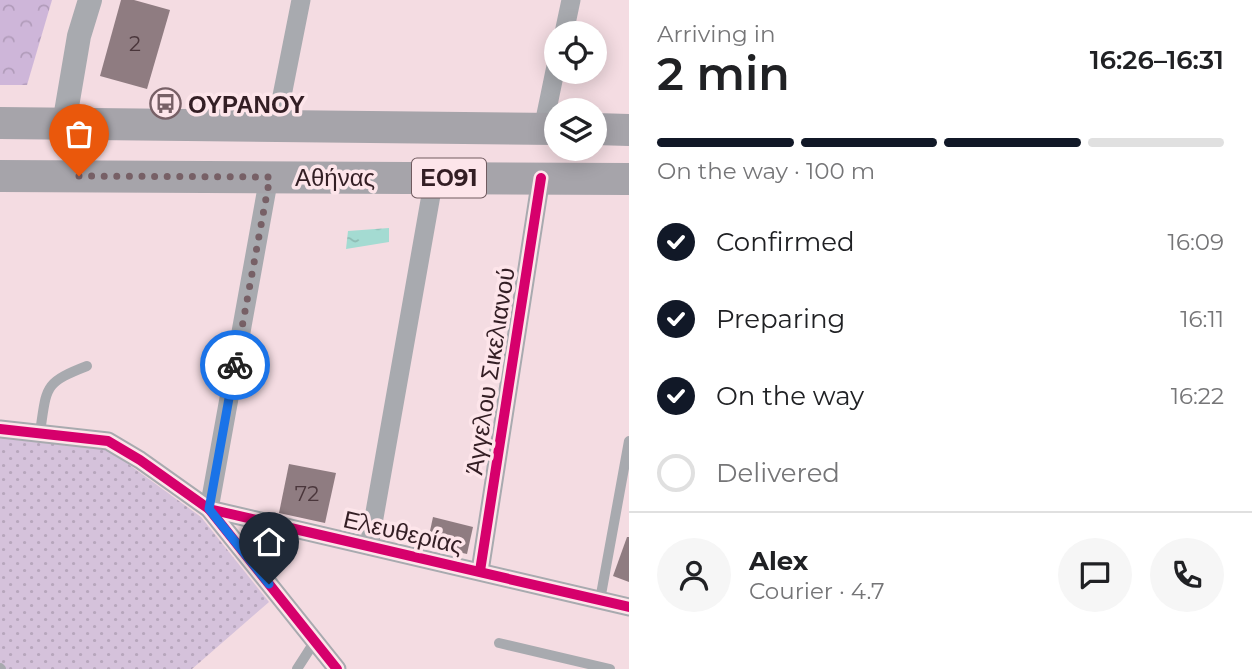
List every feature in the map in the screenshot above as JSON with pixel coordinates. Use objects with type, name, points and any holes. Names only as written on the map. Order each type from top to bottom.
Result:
[{"type":"highway","name":"Αθήνας","points":[[0,123],[544,129]]},
{"type":"highway","points":[[607,129],[629,130]]},
{"type":"highway","name":"Αθήνας","points":[[0,176],[629,179]]},
{"type":"street","points":[[64,124],[79,36],[90,0]]},
{"type":"street","points":[[276,126],[300,0]]},
{"type":"street","points":[[567,21],[571,0]]},
{"type":"street","points":[[209,509],[270,177]]},
{"type":"street","points":[[369,546],[434,178]]},
{"type":"street","name":"Άγγελου Σικελιανού","points":[[480,571],[541,178]]},
{"type":"street","points":[[0,429],[108,441],[141,460],[209,509],[337,669]]},
{"type":"street","name":"Ελευθερίας","points":[[209,509],[629,607]]},
{"type":"lane","points":[[40,432],[50,384],[58,377],[87,366]]},
{"type":"lane","points":[[600,600],[629,441]]},
{"type":"lane","points":[[297,669],[315,641]]},
{"type":"lane","points":[[499,643],[610,669]]},
{"type":"shaded area","points":[[0,438],[109,450],[201,517],[269,602],[192,669],[0,669]]},
{"type":"green space","points":[[0,0],[52,0],[27,85],[0,85]]},
{"type":"water","points":[[389,228],[389,242],[346,249],[348,231]]},
{"type":"building","points":[[121,0],[134,0],[170,10],[147,89],[100,76]]},
{"type":"building","points":[[289,464],[336,473],[325,523],[279,513]]},
{"type":"building","points":[[433,517],[473,527],[467,554],[427,545]]},
{"type":"building","points":[[629,537],[629,582],[613,576]]},
{"type":"cycle path","points":[[480,571],[541,178]]},
{"type":"cycle path","points":[[0,429],[108,441],[140,460],[209,509],[337,669]]},
{"type":"cycle path","points":[[209,509],[629,607]]},
{"type":"way so far","points":[[79,176],[270,177],[235,365]]},
{"type":"place","name":"ΟΥΡΑΝΟΥ","points":[[165,104]]},
{"type":"route","points":[[235,365],[209,509],[269,584]]}]
